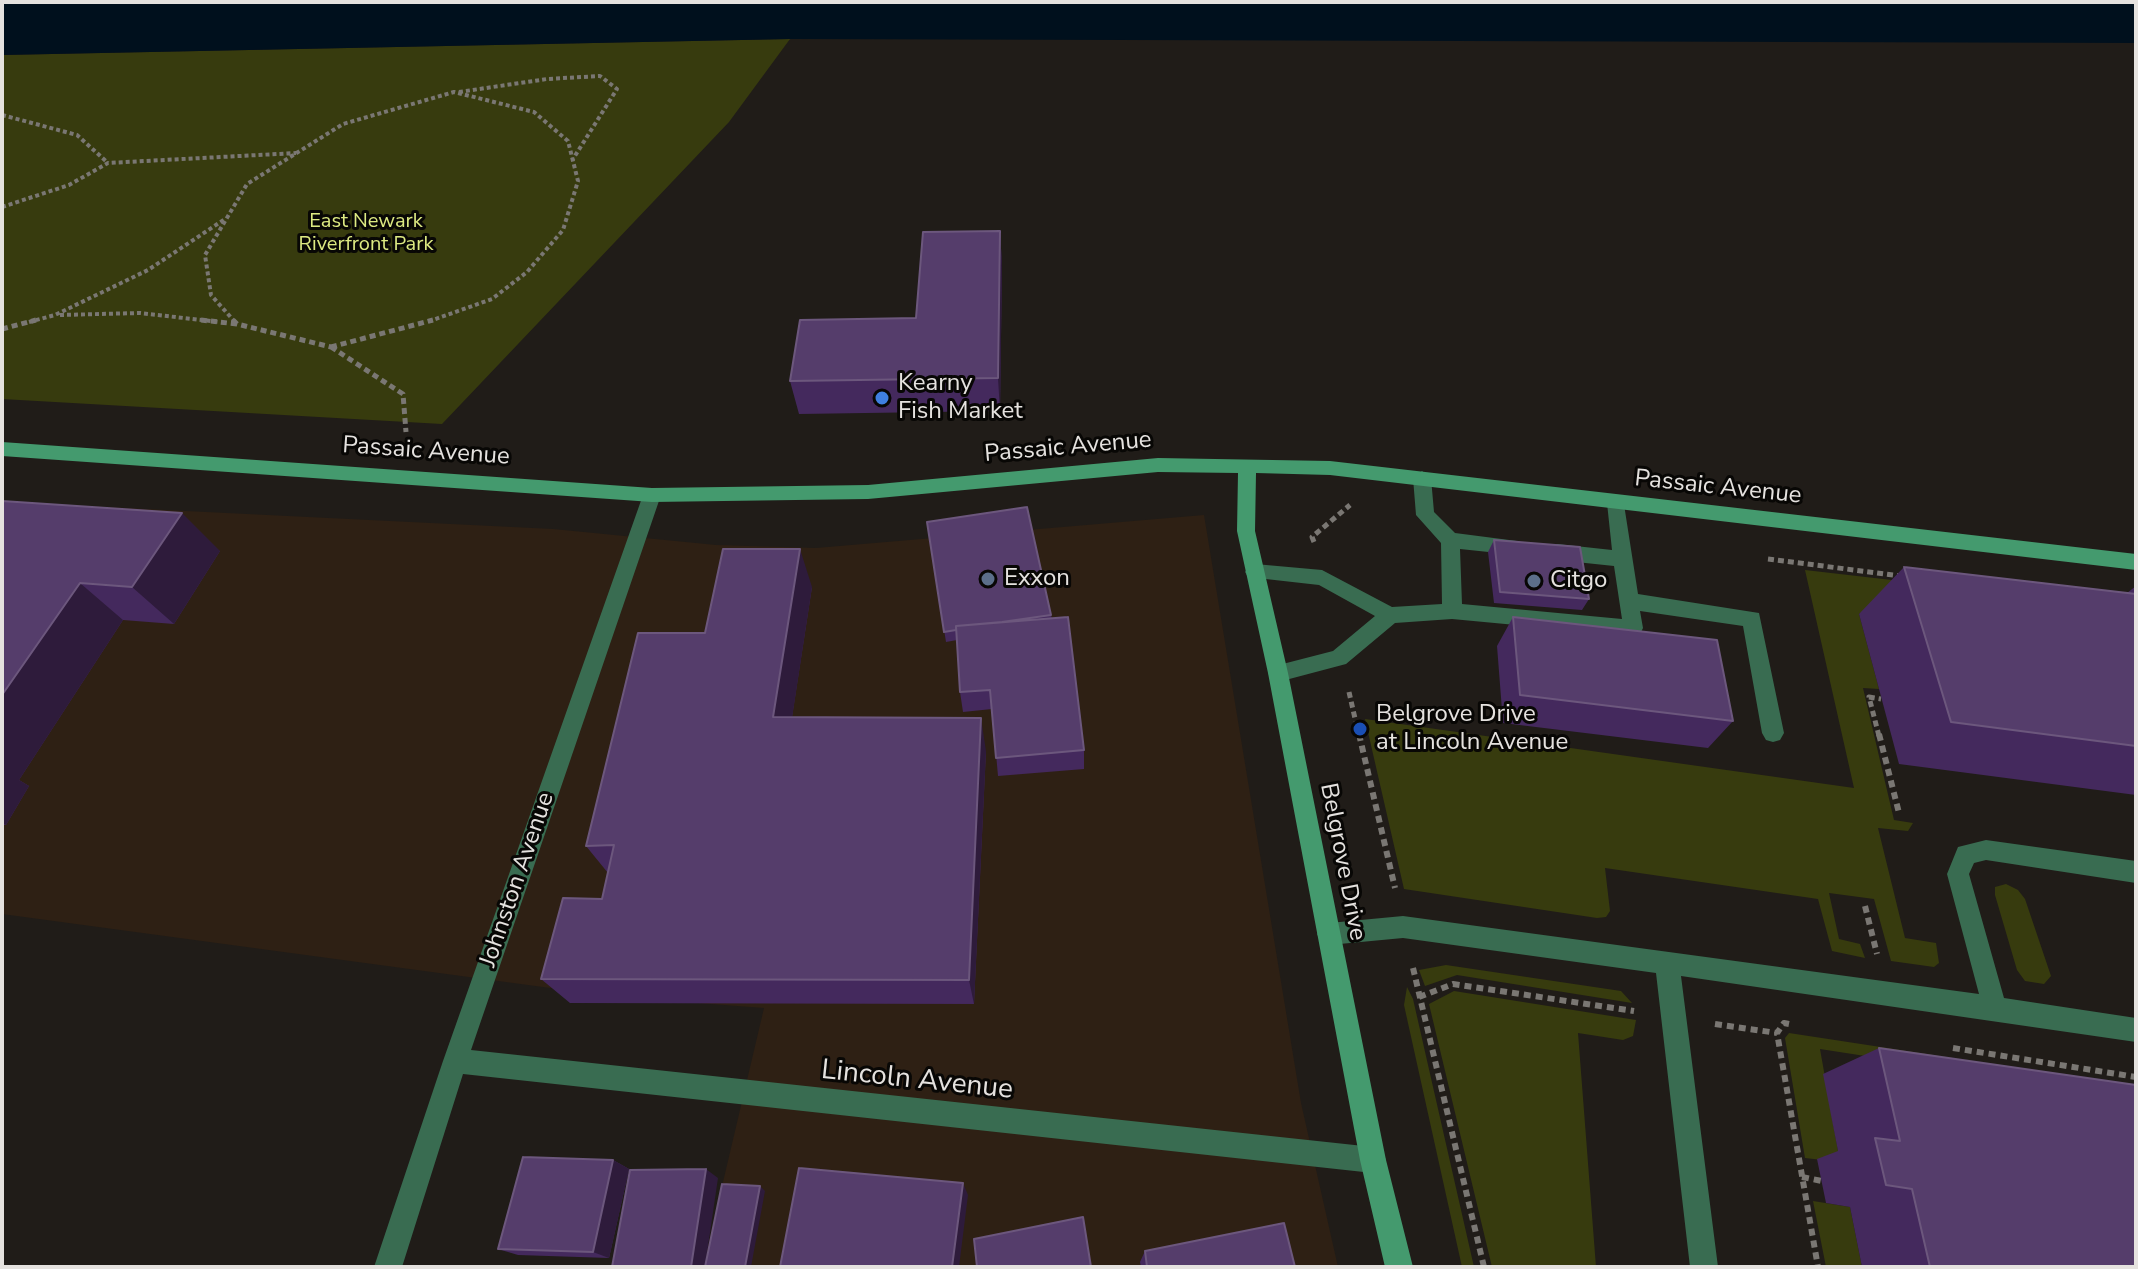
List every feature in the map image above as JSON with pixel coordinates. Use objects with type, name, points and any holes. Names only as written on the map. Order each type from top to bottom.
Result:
[{"type":"main road","name":"Passaic Avenue","points":[[2,449],[652,495],[868,492],[1158,465],[1330,468],[2136,562]]},
{"type":"main road","name":"Belgrove Drive","points":[[1247,465],[1246,531],[1278,673],[1373,1160],[1399,1267]]},
{"type":"street","points":[[1422,478],[1425,515],[1450,540],[1623,559]]},
{"type":"street","name":"Johnston Avenue","points":[[388,1267],[455,1061],[652,495]]},
{"type":"street","points":[[1255,572],[1322,578],[1390,615],[1452,611],[1633,628],[1616,503]]},
{"type":"street","points":[[1450,540],[1452,611]]},
{"type":"street","points":[[1628,601],[1752,619],[1773,733]]},
{"type":"street","points":[[1278,673],[1339,658],[1390,615]]},
{"type":"street","points":[[1995,1008],[1958,874],[1966,854],[1986,850],[2136,872]]},
{"type":"street","points":[[1329,934],[1403,927],[2136,1030]]},
{"type":"street","points":[[1667,962],[1704,1267]]},
{"type":"street","name":"Lincoln Avenue","points":[[455,1061],[1373,1160]]},
{"type":"path","points":[[237,324],[211,295],[205,255],[247,184],[343,124],[454,92],[547,79],[600,76],[617,89],[572,159]]},
{"type":"path","points":[[331,347],[413,327],[492,299],[516,281],[563,230],[578,181],[568,141],[534,112],[454,92]]},
{"type":"path","points":[[2,115],[77,135],[108,163]]},
{"type":"path","points":[[2,207],[69,185],[108,163],[297,153]]},
{"type":"path","points":[[2,329],[55,315],[148,270],[227,218]]},
{"type":"path","points":[[55,315],[140,313],[237,324],[331,347],[403,394],[406,432]]},
{"type":"path","points":[[1322,578],[1312,537],[1350,505],[1425,515]]},
{"type":"path","points":[[1762,558],[1911,577]]},
{"type":"path","points":[[1339,658],[1360,729],[1419,997],[1484,1267]]},
{"type":"path","points":[[1881,699],[1869,697],[1899,813]]},
{"type":"path","points":[[1419,997],[1453,984],[1777,1033]]},
{"type":"path","points":[[1799,1025],[1784,1023],[1777,1033],[1818,1267]]},
{"type":"path","points":[[1943,1047],[2136,1077]]},
{"type":"path","points":[[1802,1177],[1822,1181]]},
{"type":"shaded area","points":[[2,502],[553,529],[716,545],[816,548],[1204,515],[1301,1103],[1338,1267],[703,1267],[764,1008],[617,997],[2,914]]},
{"type":"green space","name":"East Newark Riverfront Park","points":[[790,39],[729,122],[442,424],[2,399],[2,55]]},
{"type":"green space","points":[[1805,570],[1909,582],[1859,614],[1879,689],[1863,688],[1894,820],[1913,823],[1908,831],[1878,828],[1905,938],[1936,943],[1939,963],[1934,967],[1891,961],[1874,899],[1829,893],[1839,939],[1860,944],[1865,958],[1832,951],[1818,899],[1605,868],[1610,911],[1606,917],[1597,918],[1404,889],[1365,719],[1854,788]]},
{"type":"green space","points":[[2006,884],[2018,890],[2025,899],[2051,976],[2044,984],[2025,981],[2017,970],[1995,895],[1995,887]]},
{"type":"green space","points":[[1446,965],[1621,991],[1632,1003],[1457,975],[1425,986],[1419,970]]},
{"type":"green space","points":[[1407,987],[1413,999],[1474,1267],[1462,1267],[1404,1005]]},
{"type":"green space","points":[[1454,991],[1636,1020],[1633,1036],[1623,1040],[1578,1033],[1596,1267],[1492,1267],[1429,1004]]},
{"type":"green space","points":[[1789,1033],[2136,1086],[2136,1098],[1820,1049],[1840,1162],[1805,1158],[1785,1038]]},
{"type":"green space","points":[[1813,1201],[1850,1207],[1862,1267],[1826,1267]]},
{"type":"water","points":[[2,2],[2136,2],[2136,43],[790,39],[2,55]]},
{"type":"building","points":[[1000,231],[998,378],[790,381],[800,320],[916,318],[923,232]]},
{"type":"building","points":[[2,501],[182,513],[132,587],[80,583],[2,695]]},
{"type":"building","name":"Exxon","points":[[1027,507],[1051,615],[956,626],[956,630],[944,632],[927,522]]},
{"type":"building","name":"Citgo","points":[[1494,540],[1580,547],[1589,599],[1500,592]]},
{"type":"building","points":[[723,549],[800,549],[773,717],[981,718],[969,980],[541,979],[563,898],[602,899],[614,845],[586,846],[638,633],[705,633]]},
{"type":"building","points":[[1904,567],[2136,594],[2136,746],[1951,722]]},
{"type":"building","points":[[1068,617],[1084,750],[996,758],[990,690],[960,692],[956,626]]},
{"type":"building","points":[[1513,617],[1717,640],[1733,721],[1520,695]]},
{"type":"building","points":[[1879,1048],[2136,1085],[2136,1267],[1930,1267],[1912,1189],[1886,1185],[1875,1138],[1900,1141]]},
{"type":"building","points":[[523,1157],[613,1160],[593,1252],[498,1249]]},
{"type":"building","points":[[799,1168],[963,1183],[952,1267],[780,1267]]},
{"type":"building","points":[[706,1169],[691,1267],[612,1267],[630,1170]]},
{"type":"building","points":[[722,1184],[760,1186],[745,1267],[705,1267]]},
{"type":"building","points":[[1083,1217],[1091,1267],[977,1267],[974,1239]]},
{"type":"building","points":[[1284,1223],[1295,1267],[1147,1267],[1145,1251]]},
{"type":"place","name":"Kearny Fish Market","points":[[882,398]]},
{"type":"place","name":"Exxon","points":[[988,579]]},
{"type":"place","name":"Citgo","points":[[1534,581]]},
{"type":"place","name":"Belgrove Drive at Lincoln Avenue","points":[[1360,729]]}]
